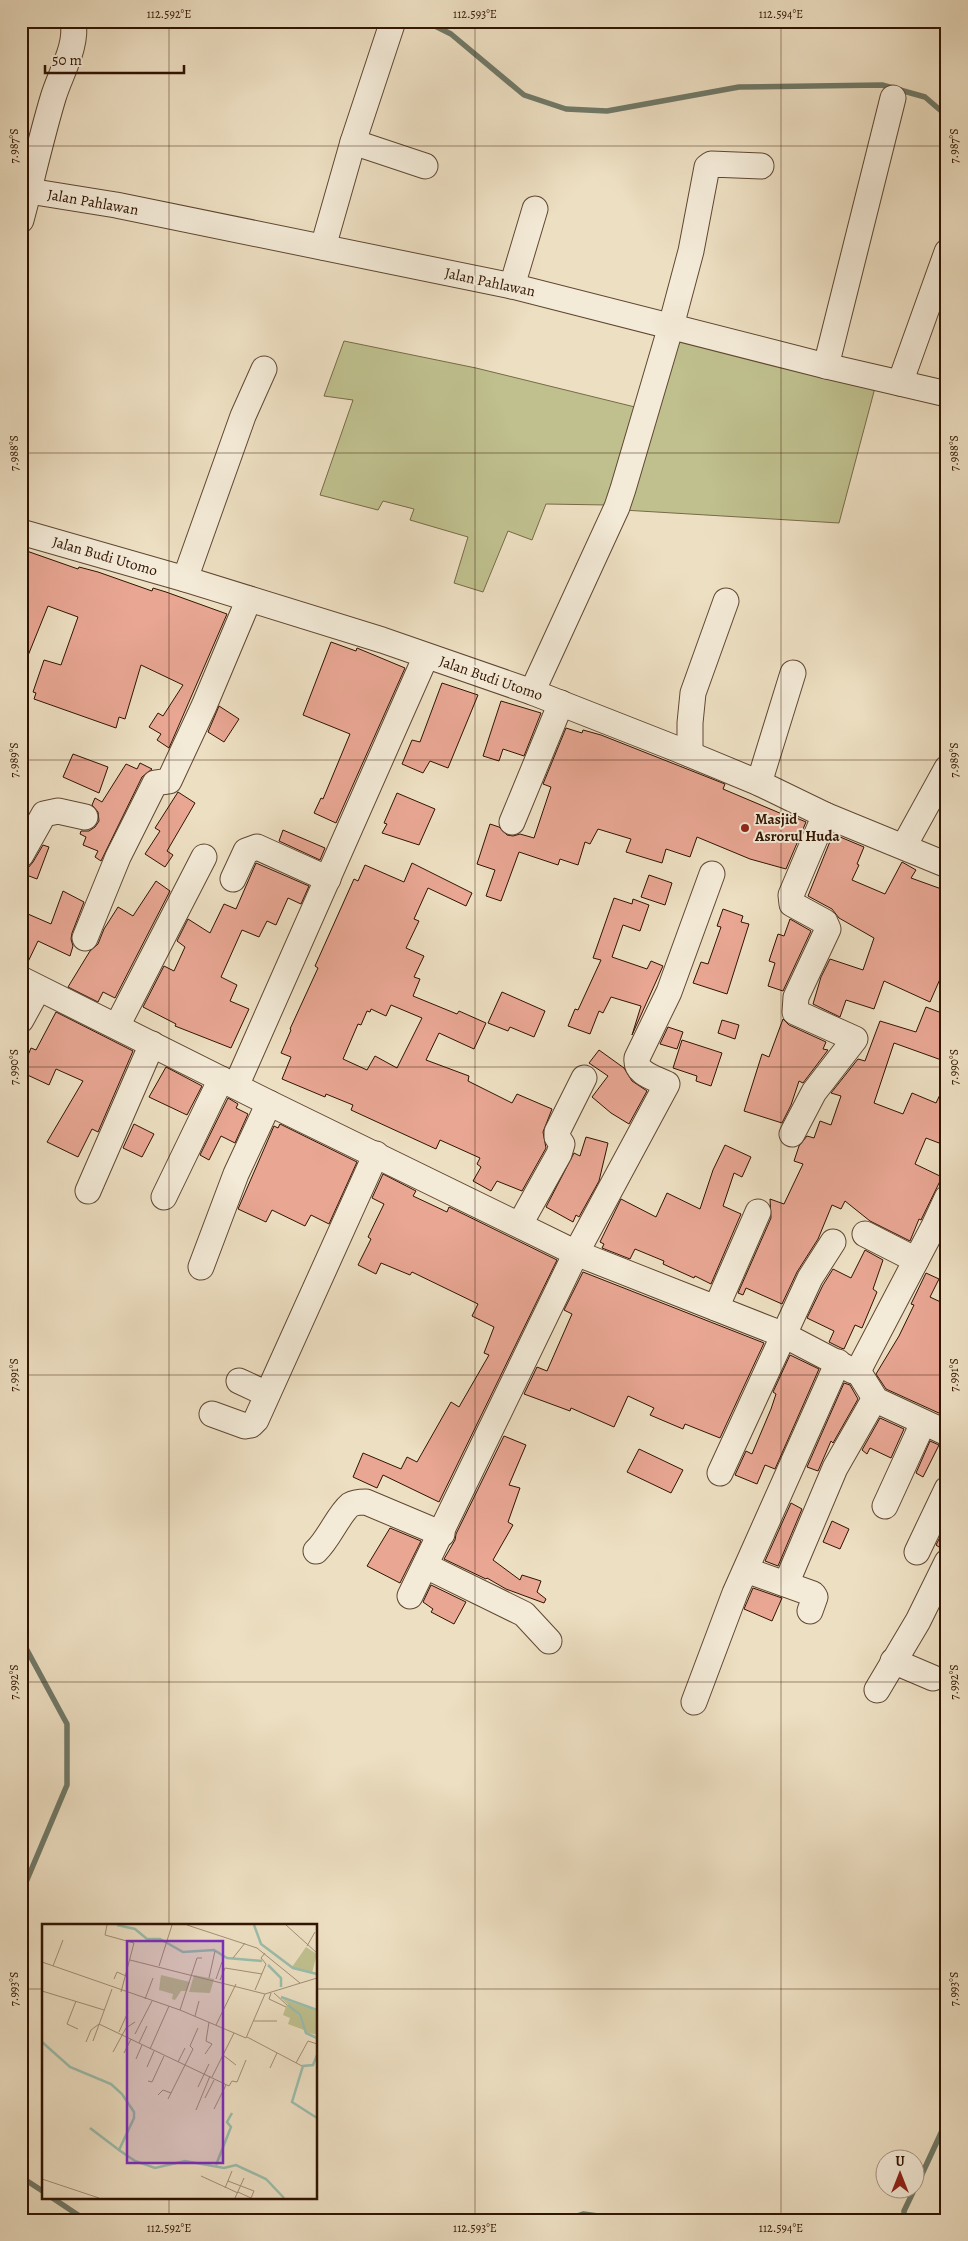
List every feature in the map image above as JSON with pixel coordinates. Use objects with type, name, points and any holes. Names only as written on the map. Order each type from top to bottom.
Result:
[{"type":"street","points":[[21,220],[53,97],[73,41],[73,21]]},
{"type":"street","points":[[323,247],[353,142],[393,22]]},
{"type":"street","points":[[826,366],[893,98]]},
{"type":"street","points":[[353,142],[425,166]]},
{"type":"street","points":[[532,692],[617,507],[671,326],[691,251],[707,167],[711,164],[761,166]]},
{"type":"street","name":"Jalan Pahlawan","points":[[29,191],[116,205],[512,286],[826,366],[900,383],[944,386]]},
{"type":"street","points":[[512,286],[535,209]]},
{"type":"street","points":[[900,383],[947,252]]},
{"type":"street","points":[[185,579],[242,416],[264,369]]},
{"type":"street","name":"Jalan Budi Utomo","points":[[21,532],[249,599],[532,692],[690,754],[759,783],[825,815],[947,865]]},
{"type":"street","points":[[85,938],[118,857],[155,783],[169,780],[204,706],[249,599]]},
{"type":"street","points":[[690,754],[690,724],[694,693],[726,601]]},
{"type":"street","points":[[164,1197],[229,1083],[328,880],[426,656]]},
{"type":"street","points":[[759,783],[793,673]]},
{"type":"street","points":[[512,822],[561,703]]},
{"type":"street","points":[[904,846],[947,768]]},
{"type":"street","points":[[21,855],[44,814],[58,811],[85,817]]},
{"type":"street","points":[[792,1134],[814,1092],[843,1057],[854,1039],[795,1012],[796,997],[828,929],[825,922],[792,904],[790,895],[825,815]]},
{"type":"street","points":[[233,880],[246,851],[257,847],[328,880]]},
{"type":"street","points":[[117,1026],[204,857]]},
{"type":"street","points":[[410,1596],[442,1534],[576,1253],[667,1084],[640,1071],[636,1064],[637,1058],[669,992],[712,874]]},
{"type":"street","points":[[21,1020],[30,984],[576,1253],[784,1335],[848,1366],[876,1400],[923,1423],[947,1432]]},
{"type":"street","points":[[88,1191],[152,1044]]},
{"type":"street","points":[[520,1224],[559,1154],[562,1144],[557,1137],[557,1132],[584,1078]]},
{"type":"street","points":[[201,1267],[236,1174],[269,1103]]},
{"type":"street","points":[[212,1414],[245,1426],[251,1425],[256,1420],[376,1154]]},
{"type":"street","points":[[694,1702],[746,1570],[848,1366],[916,1260],[940,1229],[947,1198]]},
{"type":"street","points":[[716,1308],[758,1212]]},
{"type":"street","points":[[865,1234],[916,1260]]},
{"type":"street","points":[[720,1473],[810,1278],[833,1242]]},
{"type":"street","points":[[239,1381],[267,1394]]},
{"type":"street","points":[[786,1584],[835,1468],[876,1400]]},
{"type":"street","points":[[884,1506],[923,1423]]},
{"type":"street","points":[[917,1552],[947,1489]]},
{"type":"street","points":[[316,1551],[350,1506],[360,1502],[366,1502],[442,1534]]},
{"type":"street","points":[[878,1690],[893,1661],[918,1621],[947,1562]]},
{"type":"street","points":[[426,1566],[524,1614],[549,1641]]},
{"type":"street","points":[[746,1570],[813,1594],[815,1598],[810,1611]]},
{"type":"street","points":[[893,1661],[933,1678]]},
{"type":"green space","points":[[674,338],[876,384],[839,523],[623,510]]},
{"type":"green space","points":[[344,341],[476,368],[639,408],[607,505],[546,504],[532,540],[508,531],[483,592],[454,583],[468,537],[410,520],[414,509],[383,501],[378,510],[320,495],[353,400],[324,396]]},
{"type":"building","points":[[21,549],[78,569],[79,567],[98,572],[152,591],[153,588],[166,592],[227,614],[169,748],[157,740],[161,734],[149,727],[158,713],[163,716],[183,685],[141,665],[125,719],[119,717],[116,728],[34,699],[36,693],[33,692],[44,660],[61,665],[78,617],[48,606],[23,668],[21,668],[21,609],[26,595],[21,594]]},
{"type":"building","points":[[331,642],[356,651],[357,648],[405,668],[336,823],[314,813],[321,798],[323,799],[350,734],[303,715]]},
{"type":"building","points":[[442,683],[478,695],[448,768],[430,761],[423,773],[402,764],[412,740],[420,742]]},
{"type":"building","points":[[501,701],[541,713],[524,756],[503,749],[499,761],[483,756]]},
{"type":"building","points":[[219,706],[239,719],[224,742],[208,732]]},
{"type":"building","points":[[566,728],[582,733],[583,730],[601,735],[725,784],[723,789],[806,822],[786,869],[750,859],[697,837],[690,857],[666,849],[662,863],[626,852],[631,839],[598,829],[590,844],[585,842],[578,865],[560,859],[558,865],[519,852],[501,901],[486,896],[495,870],[477,864],[490,824],[499,827],[507,835],[520,834],[534,838],[551,787],[543,784]]},
{"type":"building","points":[[73,754],[108,767],[99,793],[63,777]]},
{"type":"building","points":[[140,763],[152,769],[142,777],[101,861],[95,857],[98,851],[83,845],[86,837],[80,834],[81,831],[89,831],[99,821],[98,812],[92,805],[95,798],[102,802],[126,764],[137,769]]},
{"type":"building","points":[[178,792],[195,803],[167,851],[173,855],[165,867],[145,854],[160,831],[155,828]]},
{"type":"building","points":[[397,793],[435,809],[419,845],[382,833],[387,824],[384,823]]},
{"type":"building","points":[[283,830],[325,848],[320,860],[279,841]]},
{"type":"building","points":[[833,834],[864,847],[852,880],[885,894],[902,862],[916,870],[911,878],[947,891],[947,963],[930,1002],[884,981],[874,1009],[846,1000],[840,1017],[813,1004],[821,977],[830,959],[863,970],[874,938],[839,918],[832,909],[808,896]]},
{"type":"building","points":[[43,845],[49,847],[37,879],[21,873],[21,869],[28,868],[33,862]]},
{"type":"building","points":[[256,863],[309,886],[301,904],[288,898],[276,925],[267,921],[259,937],[242,930],[221,977],[237,985],[230,1001],[249,1009],[231,1048],[175,1026],[176,1024],[143,1007],[164,966],[174,971],[185,947],[177,941],[188,919],[210,933],[224,904],[236,909]]},
{"type":"building","points":[[412,863],[472,893],[466,906],[428,888],[414,919],[419,921],[406,948],[424,956],[414,977],[420,979],[413,996],[457,1014],[459,1011],[486,1023],[474,1049],[439,1033],[426,1060],[469,1076],[468,1081],[512,1103],[517,1094],[552,1109],[543,1132],[546,1148],[522,1191],[497,1181],[491,1191],[473,1181],[481,1167],[477,1164],[480,1158],[440,1140],[436,1149],[351,1110],[353,1105],[326,1094],[325,1097],[282,1079],[291,1057],[281,1053],[318,968],[315,966],[354,879],[358,881],[365,865],[404,882]],"holes":[[[391,1005],[422,1018],[397,1068],[375,1056],[367,1070],[343,1059],[358,1024],[361,1025],[367,1011],[370,1012],[371,1009],[386,1016]]]},
{"type":"building","points":[[649,875],[672,883],[665,905],[641,897]]},
{"type":"building","points":[[156,881],[170,891],[115,998],[103,992],[98,1002],[68,987],[90,951],[98,944],[104,929],[118,907],[133,916]]},
{"type":"building","points":[[63,891],[84,902],[72,933],[73,946],[70,956],[38,941],[26,966],[21,965],[21,911],[51,924]]},
{"type":"building","points":[[614,898],[632,904],[633,899],[649,905],[640,931],[623,925],[612,957],[647,969],[651,961],[663,966],[632,1035],[641,1006],[611,997],[603,1013],[599,1011],[590,1034],[568,1026],[575,1009],[578,1010],[601,960],[593,958]]},
{"type":"building","points":[[723,909],[743,916],[741,922],[749,924],[727,994],[693,983],[701,962],[708,964],[721,927],[717,926]]},
{"type":"building","points":[[790,919],[811,931],[783,991],[768,986],[775,963],[769,961],[778,934],[784,936]]},
{"type":"building","points":[[502,992],[545,1011],[534,1037],[510,1027],[508,1031],[488,1023]]},
{"type":"building","points":[[926,1007],[947,1015],[947,1062],[894,1043],[874,1103],[903,1114],[912,1093],[936,1103],[947,1080],[947,1114],[940,1128],[944,1130],[939,1143],[926,1138],[915,1164],[942,1177],[921,1220],[919,1219],[910,1241],[870,1221],[845,1201],[841,1209],[832,1205],[818,1239],[797,1272],[782,1304],[746,1288],[743,1295],[738,1293],[771,1218],[770,1199],[784,1204],[803,1164],[794,1161],[799,1146],[807,1136],[814,1138],[820,1121],[831,1125],[841,1096],[831,1093],[858,1059],[865,1061],[880,1021],[916,1032]]},
{"type":"building","points":[[56,1012],[133,1051],[98,1132],[92,1129],[78,1157],[47,1142],[83,1081],[56,1069],[49,1085],[21,1072],[31,1048],[36,1050]]},
{"type":"building","points":[[783,1019],[789,1025],[826,1042],[823,1049],[828,1050],[803,1083],[799,1081],[791,1105],[782,1123],[744,1111],[762,1054],[769,1057]]},
{"type":"building","points":[[722,1020],[739,1025],[735,1039],[718,1033]]},
{"type":"building","points":[[668,1027],[683,1032],[677,1049],[660,1044]]},
{"type":"building","points":[[682,1040],[722,1053],[711,1086],[696,1081],[697,1076],[673,1068]]},
{"type":"building","points":[[599,1050],[624,1068],[632,1081],[647,1091],[629,1124],[611,1113],[592,1097],[608,1076],[589,1063]]},
{"type":"building","points":[[166,1067],[202,1086],[187,1115],[149,1097]]},
{"type":"building","points":[[228,1098],[238,1104],[236,1108],[248,1114],[235,1143],[221,1136],[209,1160],[200,1155]]},
{"type":"building","points":[[134,1124],[154,1134],[142,1157],[123,1148]]},
{"type":"building","points":[[280,1124],[357,1162],[329,1224],[311,1215],[305,1226],[272,1210],[266,1222],[238,1209],[274,1126],[278,1128]]},
{"type":"building","points":[[586,1137],[608,1143],[599,1181],[579,1217],[576,1215],[573,1222],[546,1207],[574,1153],[580,1156]]},
{"type":"building","points":[[725,1145],[751,1157],[742,1177],[734,1173],[723,1206],[741,1214],[711,1284],[663,1264],[664,1261],[635,1249],[630,1259],[602,1248],[604,1244],[600,1242],[621,1199],[656,1217],[667,1193],[700,1209],[713,1170]]},
{"type":"building","points":[[383,1174],[416,1191],[413,1196],[447,1212],[449,1207],[557,1260],[439,1502],[383,1475],[377,1488],[353,1477],[363,1453],[401,1469],[407,1457],[417,1462],[451,1402],[459,1407],[489,1355],[484,1353],[494,1327],[472,1316],[478,1304],[412,1272],[410,1275],[381,1263],[376,1274],[358,1265],[371,1239],[368,1237],[384,1204],[372,1198]]},
{"type":"building","points":[[865,1250],[883,1260],[873,1289],[877,1292],[862,1328],[855,1325],[844,1349],[829,1342],[834,1331],[807,1318],[833,1269],[851,1278]]},
{"type":"building","points":[[583,1272],[764,1343],[720,1438],[685,1424],[683,1429],[650,1415],[654,1408],[628,1396],[614,1427],[571,1408],[570,1411],[524,1394],[537,1367],[547,1371],[572,1314],[564,1310]]},
{"type":"building","points":[[926,1273],[939,1279],[930,1297],[947,1305],[947,1398],[941,1414],[886,1389],[876,1374],[899,1336],[914,1305],[911,1304]]},
{"type":"building","points":[[790,1355],[819,1369],[775,1469],[765,1465],[757,1484],[735,1475],[746,1451],[752,1454],[771,1409],[776,1394],[773,1392]]},
{"type":"building","points":[[844,1383],[850,1385],[858,1399],[833,1443],[831,1441],[818,1471],[807,1467]]},
{"type":"building","points":[[880,1418],[904,1429],[891,1458],[870,1448],[867,1454],[862,1450]]},
{"type":"building","points":[[504,1436],[526,1445],[509,1485],[520,1488],[508,1522],[513,1525],[493,1560],[520,1580],[522,1575],[541,1581],[537,1592],[546,1599],[544,1603],[506,1589],[487,1578],[444,1559],[455,1540],[456,1534]]},
{"type":"building","points":[[930,1441],[939,1445],[923,1477],[916,1473]]},
{"type":"building","points":[[639,1449],[683,1470],[671,1493],[627,1472]]},
{"type":"building","points":[[791,1503],[802,1509],[778,1566],[765,1561]]},
{"type":"building","points":[[832,1521],[849,1529],[840,1549],[823,1542]]},
{"type":"building","points":[[947,1523],[947,1540],[942,1549],[936,1545]]},
{"type":"building","points":[[390,1528],[421,1541],[400,1583],[367,1566]]},
{"type":"building","points":[[431,1585],[466,1602],[454,1624],[431,1612],[433,1609],[423,1602]]},
{"type":"building","points":[[753,1588],[782,1598],[772,1621],[744,1609]]},
{"type":"waterway","points":[[425,21],[451,34],[524,95],[566,109],[607,111],[739,87],[882,85],[925,97],[947,116]]},
{"type":"waterway","points":[[21,1639],[67,1724],[67,1785],[21,1894]]},
{"type":"waterway","points":[[926,2165],[947,2120]]},
{"type":"waterway","points":[[21,2177],[42,2191]]},
{"type":"waterway","points":[[52,2198],[78,2215],[91,2220]]},
{"type":"waterway","points":[[904,2220],[904,2211],[910,2198]]},
{"type":"waterway","points":[[564,2220],[583,2214],[629,2220]]},
{"type":"place","name":"Masjid Asrorul Huda","points":[[745,828]]}]
